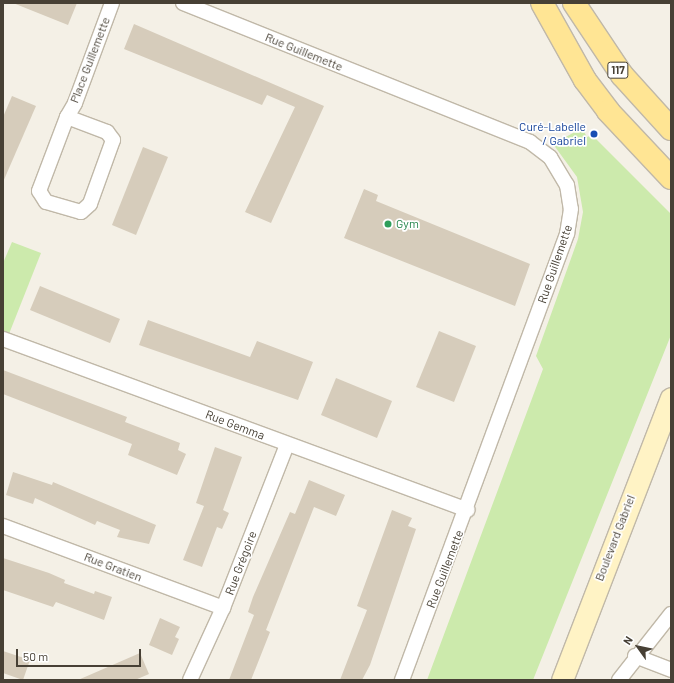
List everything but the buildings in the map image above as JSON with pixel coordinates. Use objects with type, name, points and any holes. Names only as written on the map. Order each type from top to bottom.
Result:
[{"type":"main road","points":[[542,3],[585,80],[608,111],[671,178]]},
{"type":"main road","name":"117","points":[[574,3],[618,70],[671,130]]},
{"type":"street","name":"Place Guillemette","points":[[68,117],[107,132],[113,140],[90,204],[80,212],[46,202],[39,194],[68,117],[112,3]]},
{"type":"street","name":"Rue Guillemette","points":[[182,3],[526,140],[544,151],[560,170],[570,193],[570,226],[468,510],[402,680]]},
{"type":"street","name":"Rue Gemma","points":[[3,339],[287,445],[468,510]]},
{"type":"street","name":"Boulevard Gabriel","points":[[562,680],[671,398]]},
{"type":"street","name":"Rue Grégoire","points":[[190,680],[223,608],[287,445]]},
{"type":"street","name":"Rue Gratien","points":[[3,526],[223,608]]},
{"type":"street","points":[[619,680],[635,656],[671,614]]},
{"type":"street","points":[[635,656],[671,670]]},
{"type":"green space","points":[[582,128],[587,137],[592,135],[671,214],[671,335],[533,680],[427,680],[543,369],[536,356],[578,239],[583,212],[577,177],[553,144]]},
{"type":"green space","points":[[12,242],[41,253],[7,339],[3,338],[3,263]]},
{"type":"place","name":"Curé-Labelle / Gabriel","points":[[594,134]]},
{"type":"place","name":"Gym","points":[[388,224]]}]
